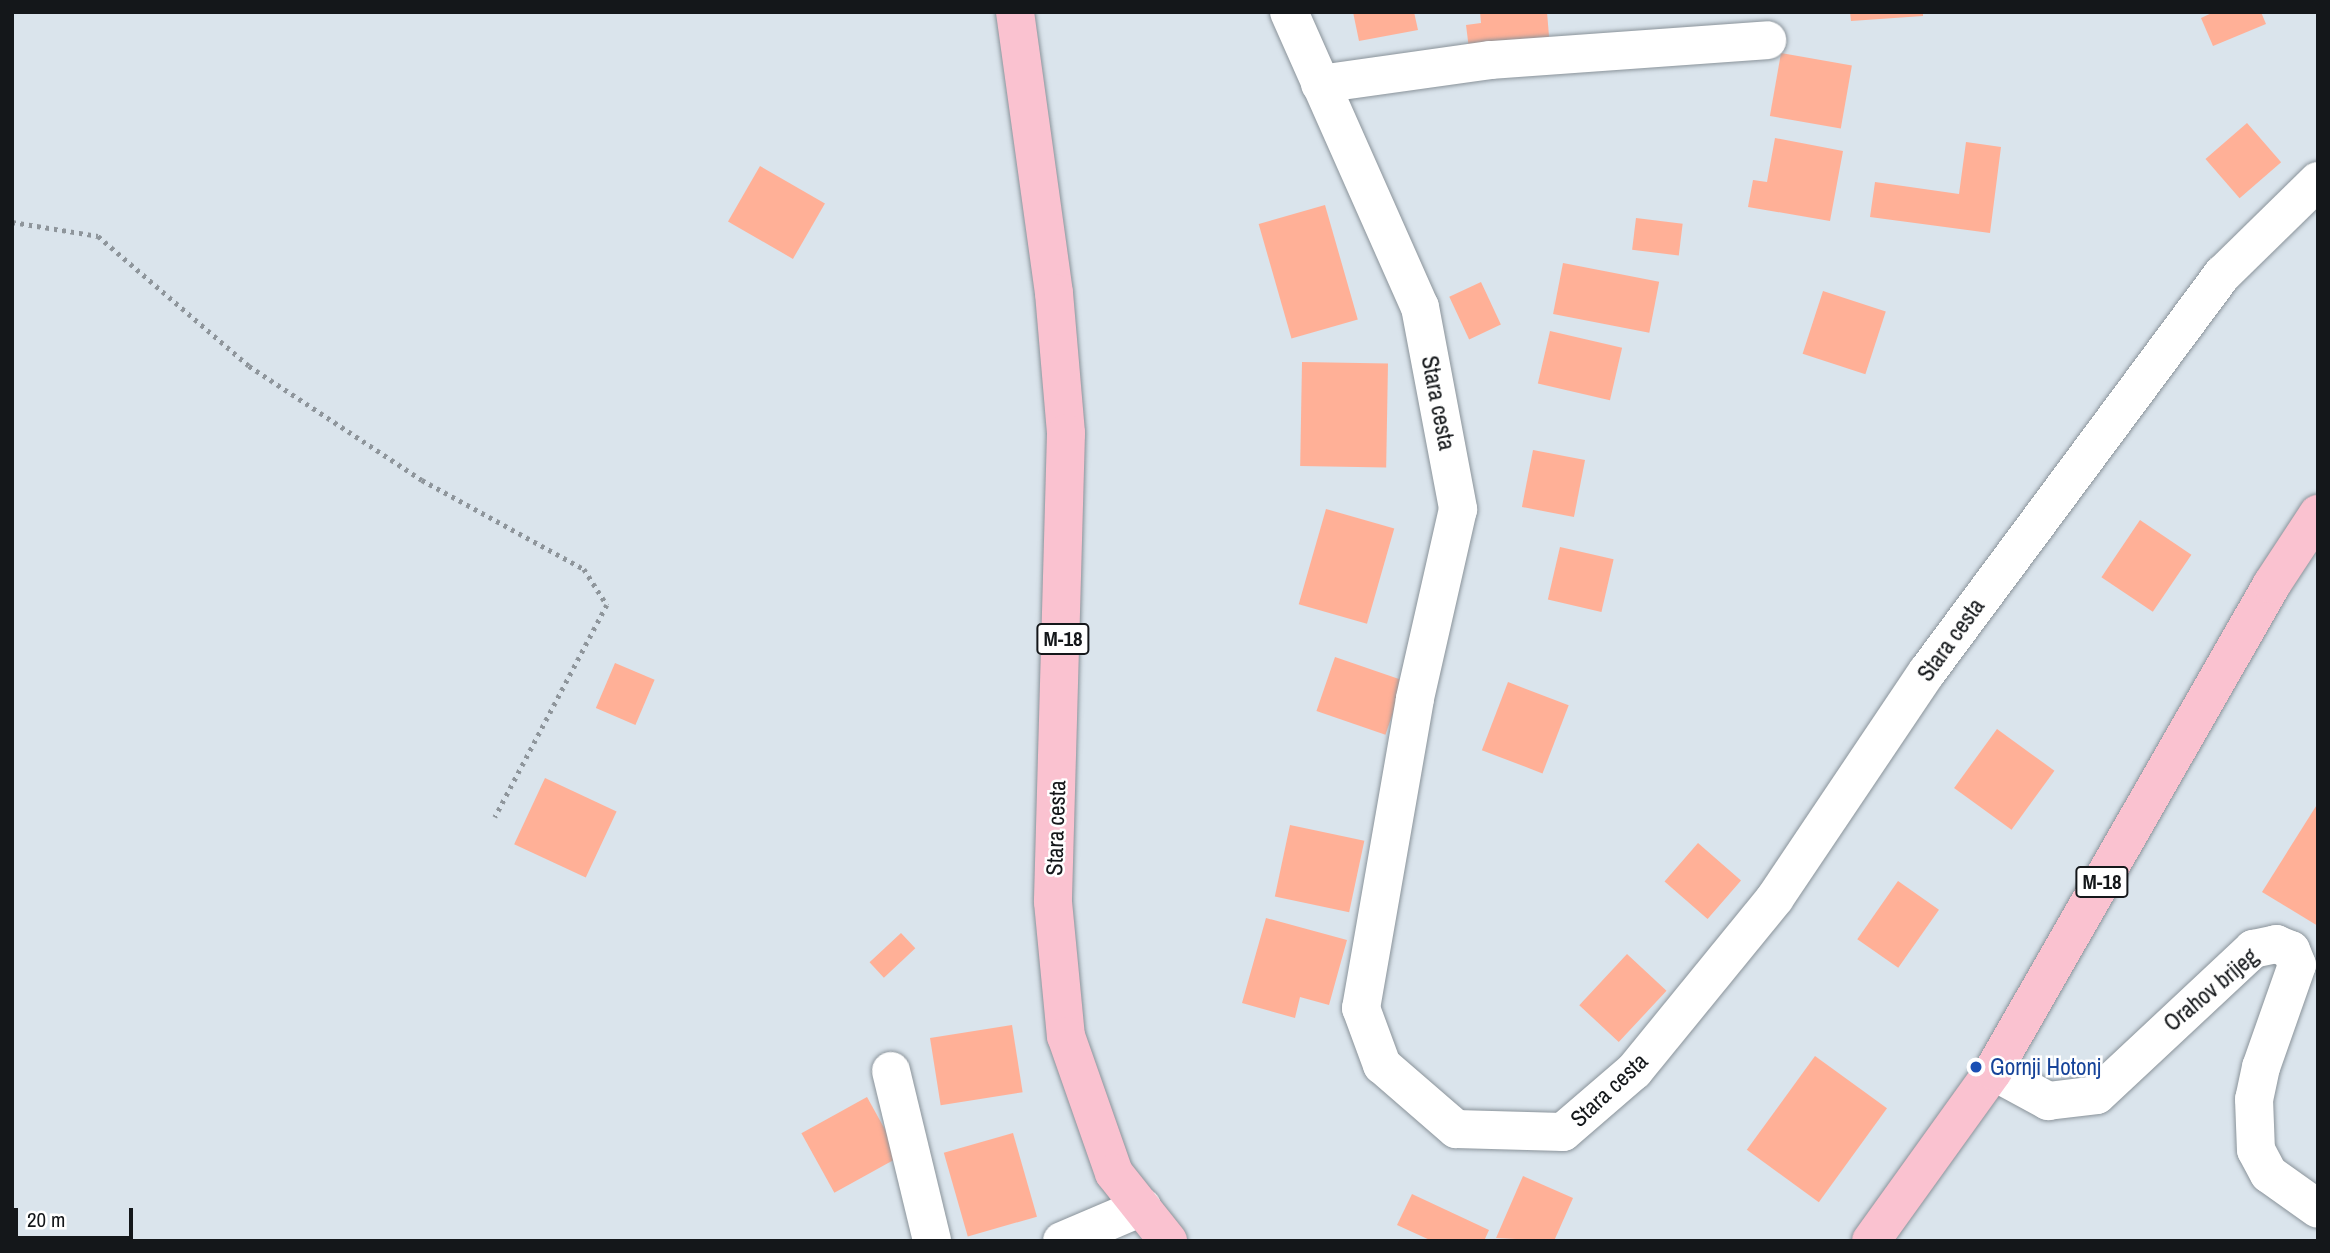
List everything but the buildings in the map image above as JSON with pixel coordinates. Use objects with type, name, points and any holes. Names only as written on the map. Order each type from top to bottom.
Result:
[{"type":"main road","name":"Stara cesta","points":[[1015,12],[1054,293],[1066,433],[1053,902],[1066,1036],[1114,1174],[1168,1241]]},
{"type":"main road","name":"M-18","points":[[1871,1241],[1993,1071],[2272,584],[2318,514]]},
{"type":"street","name":"Stara cesta","points":[[1289,12],[1420,307],[1458,509],[1415,699],[1361,1008],[1382,1065],[1456,1129],[1563,1132],[1634,1071],[1776,898],[1927,672],[2223,274],[2318,181]]},
{"type":"street","points":[[1320,84],[1491,60],[1767,40]]},
{"type":"street","name":"Orahov brijeg","points":[[1993,1071],[2048,1101],[2097,1095],[2253,948],[2276,944],[2291,950],[2297,965],[2261,1067],[2254,1099],[2256,1150],[2269,1174],[2318,1209]]},
{"type":"street","points":[[891,1071],[932,1241]]},
{"type":"street","points":[[1062,1241],[1142,1208]]},
{"type":"path","points":[[12,222],[98,236],[249,366],[422,480],[584,569],[607,605],[495,817]]},
{"type":"place","name":"Gornji Hotonj","points":[[1976,1067]]}]
